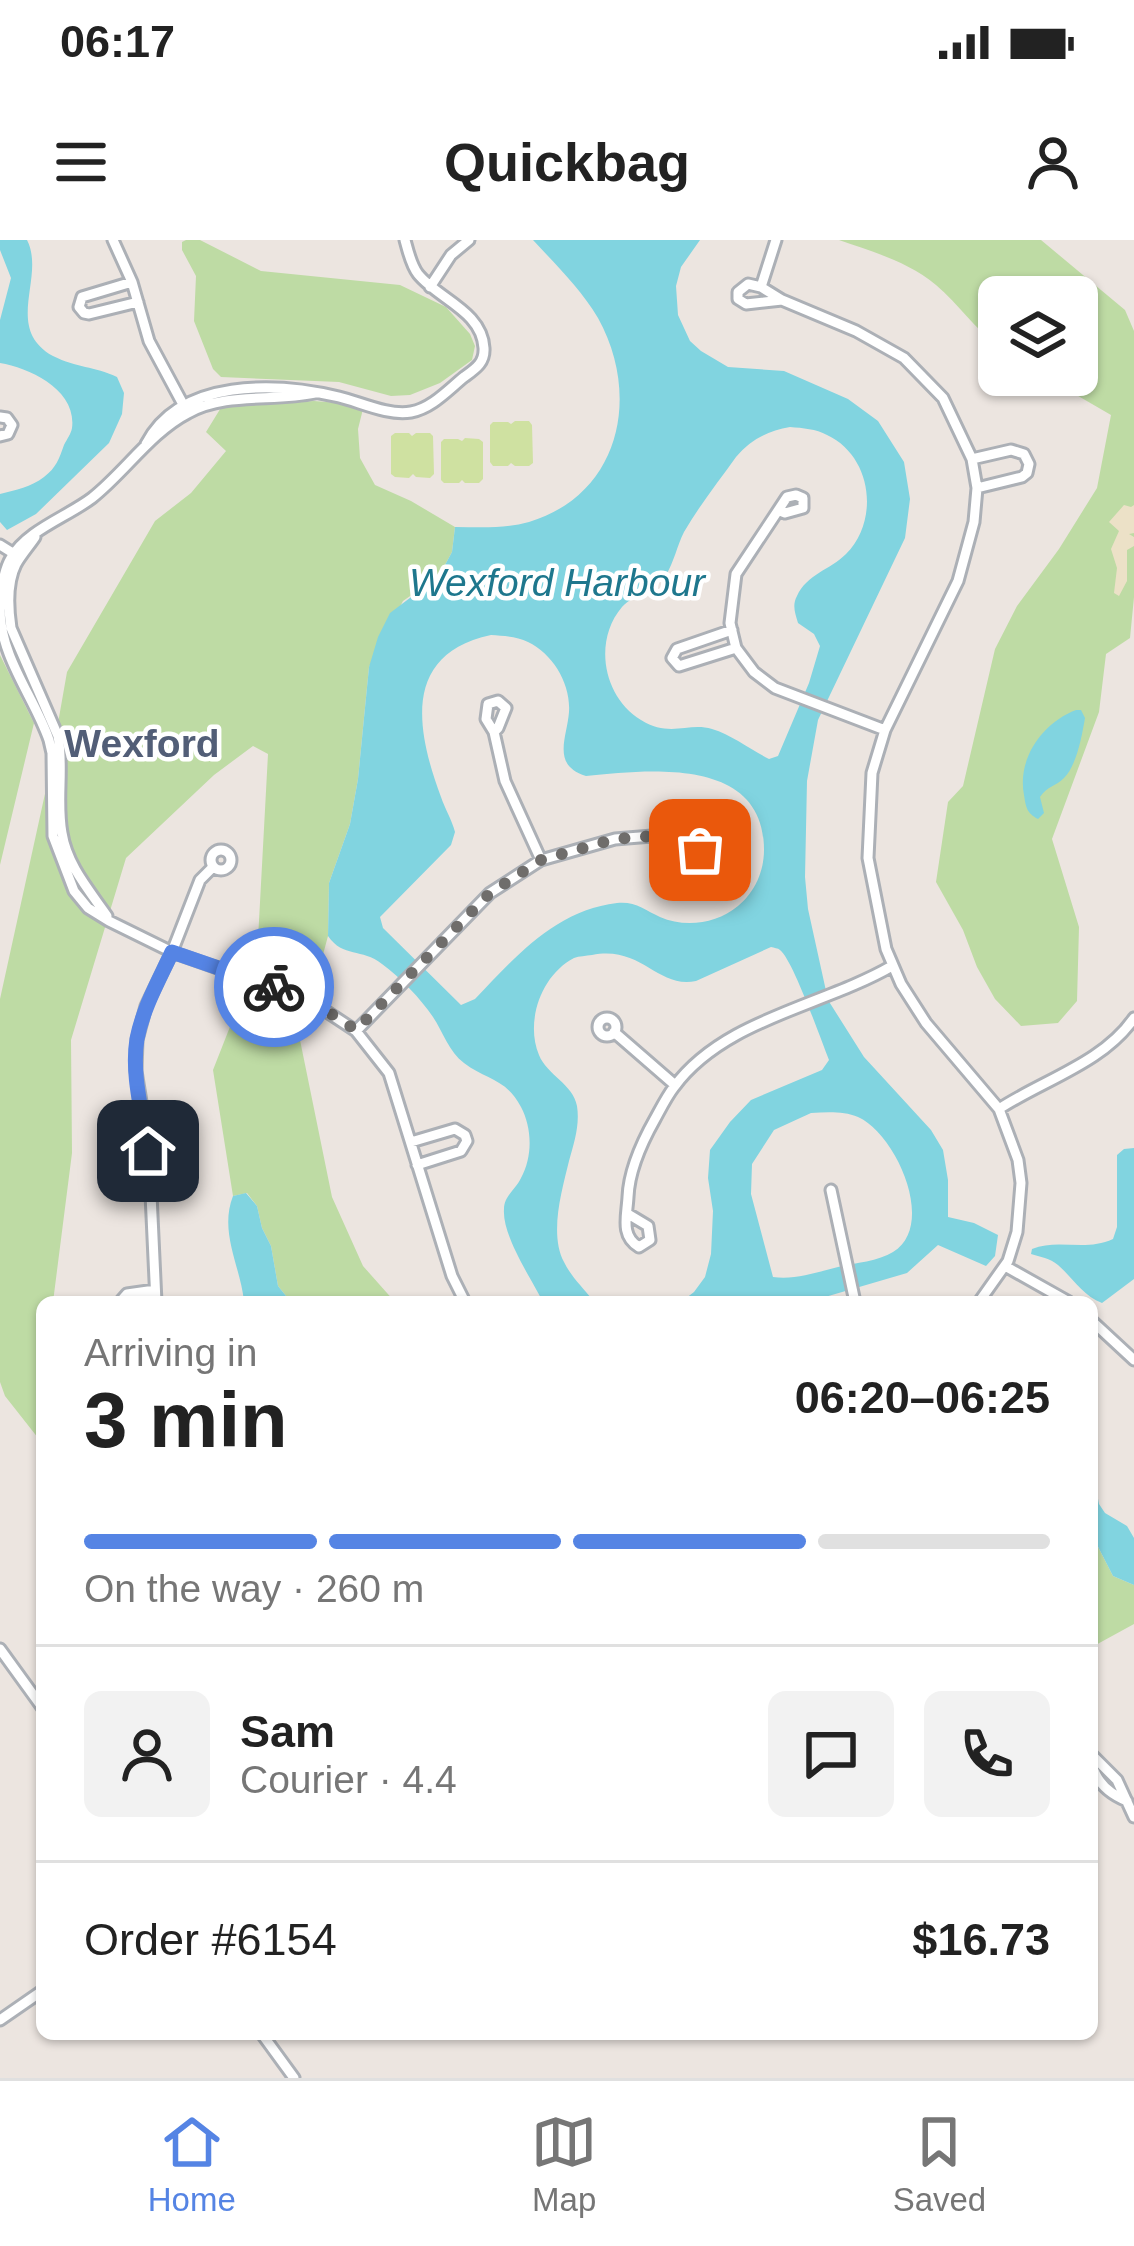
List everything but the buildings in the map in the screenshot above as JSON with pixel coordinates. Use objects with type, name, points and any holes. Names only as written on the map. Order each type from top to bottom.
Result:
[{"type":"street","points":[[108,240],[132,282],[149,341],[186,409]]},
{"type":"street","points":[[405,240],[415,271],[459,306],[480,333],[484,352],[480,364],[434,402],[412,412],[315,393],[229,400],[186,409],[94,497],[37,534],[12,558],[0,613],[10,656],[61,753],[62,832],[72,866],[110,921],[172,952],[310,1000],[356,1030],[389,1073],[462,1296]]},
{"type":"street","points":[[430,286],[469,240]]},
{"type":"street","points":[[761,287],[776,240]]},
{"type":"street","points":[[132,282],[82,297],[79,307],[89,314],[138,302]]},
{"type":"street","points":[[782,300],[746,304],[738,299],[738,292],[744,286],[761,287],[904,358],[943,398],[972,459],[974,522],[958,580],[885,730],[872,772],[868,858],[886,949],[901,985],[926,1023],[999,1109],[1012,1137],[1021,1183],[1017,1232],[1005,1266],[983,1296]]},
{"type":"street","points":[[0,417],[12,425],[8,434],[0,436]]},
{"type":"street","points":[[972,459],[1011,450],[1027,459],[1027,473],[1014,481],[976,488]]},
{"type":"street","points":[[780,512],[736,574],[732,630],[736,648],[754,672],[776,688],[885,730]]},
{"type":"street","points":[[0,545],[12,558]]},
{"type":"street","points":[[732,630],[677,649],[672,658],[679,666],[736,648]]},
{"type":"street","points":[[494,732],[505,781],[541,860]]},
{"type":"street","points":[[356,1030],[490,893],[541,860],[615,839],[652,836],[678,842]]},
{"type":"street","points":[[125,1296],[156,1296],[137,1040],[146,1006],[200,880],[212,867]]},
{"type":"street","points":[[628,1214],[628,1191],[643,1140],[675,1085],[708,1054],[746,1030],[892,966]]},
{"type":"street","points":[[999,1109],[1097,1054],[1134,1018]]},
{"type":"street","points":[[614,1032],[675,1085]]},
{"type":"street","points":[[411,1142],[455,1129],[465,1135],[461,1151],[417,1165]]},
{"type":"street","points":[[831,1190],[854,1296]]},
{"type":"street","points":[[1005,1266],[1058,1296]]},
{"type":"street","points":[[1098,1327],[1134,1360]]},
{"type":"street","points":[[0,1649],[36,1699]]},
{"type":"street","points":[[1098,1765],[1117,1780],[1134,1817]]},
{"type":"street","points":[[0,2020],[36,1995]]},
{"type":"street","points":[[266,2040],[294,2078]]},
{"type":"green space","points":[[186,240],[200,240],[261,271],[400,285],[446,307],[470,334],[475,346],[472,360],[440,383],[410,395],[391,396],[339,382],[221,377],[213,369],[194,321],[196,276],[182,250]]},
{"type":"green space","points":[[839,240],[1041,240],[1084,276],[978,276],[978,328],[925,277]]},
{"type":"green space","points":[[1098,288],[1125,310],[1134,331],[1130,638],[1106,654],[1099,712],[1052,839],[1079,927],[1077,1001],[1058,1023],[1021,1026],[995,999],[936,882],[948,802],[963,786],[995,649],[1017,606],[1097,488],[1111,415],[1078,396],[1098,396]]},
{"type":"green space","points":[[314,401],[363,409],[358,429],[360,458],[375,485],[455,527],[452,552],[439,576],[403,601],[369,667],[350,824],[329,883],[328,936],[300,1040],[332,1197],[363,1266],[390,1296],[286,1296],[278,1286],[257,1206],[247,1193],[233,1196],[213,1070],[257,958],[268,754],[253,746],[214,775],[126,858],[71,1040],[72,1153],[54,1296],[36,1296],[36,1435],[5,1396],[0,1382],[0,999],[67,672],[155,521],[191,493],[226,451],[206,432],[222,406]]},
{"type":"green space","points":[[515,421],[532,425],[533,463],[493,466],[490,425]]},
{"type":"green space","points":[[391,436],[433,436],[434,474],[430,478],[391,474]]},
{"type":"green space","points":[[465,438],[483,442],[483,479],[444,483],[441,442]]},
{"type":"green space","points":[[0,655],[34,723],[0,865]]},
{"type":"green space","points":[[1098,1547],[1113,1576],[1134,1585],[1134,1624],[1098,1644]]},
{"type":"sand","points":[[1124,505],[1134,505],[1134,533],[1129,534],[1134,546],[1127,550],[1127,581],[1119,596],[1114,593],[1117,568],[1111,549],[1119,531],[1109,522]]},
{"type":"water","points":[[0,240],[27,240],[32,254],[28,317],[38,344],[62,360],[117,377],[124,393],[122,414],[109,443],[36,514],[7,530],[0,522],[0,494],[29,486],[48,474],[72,428],[72,415],[49,383],[0,363],[0,320],[11,278]]},
{"type":"water","name":"Wexford Harbour","points":[[533,240],[700,240],[681,267],[676,286],[678,315],[690,341],[728,367],[784,371],[848,399],[878,421],[904,462],[910,499],[905,538],[818,720],[807,781],[808,909],[828,1000],[864,1057],[931,1130],[943,1150],[948,1217],[998,1235],[995,1256],[986,1266],[938,1245],[907,1273],[828,1296],[689,1296],[705,1277],[711,1254],[710,1150],[751,1100],[822,1070],[829,1060],[799,984],[778,949],[771,947],[696,981],[682,982],[609,954],[576,957],[562,966],[545,987],[535,1014],[539,1055],[577,1106],[557,1238],[567,1267],[589,1296],[540,1296],[512,1244],[505,1220],[506,1200],[521,1178],[529,1151],[521,1107],[502,1085],[459,1058],[428,1010],[396,976],[375,959],[340,947],[328,936],[329,883],[350,824],[369,667],[390,613],[439,576],[452,552],[455,527],[520,524],[560,508],[585,489],[603,465],[614,438],[618,378],[611,348],[598,318]],"holes":[[[790,427],[818,431],[854,458],[862,473],[867,507],[857,540],[846,554],[807,582],[795,599],[798,623],[814,634],[820,646],[778,756],[769,759],[712,729],[661,728],[641,720],[618,697],[606,668],[607,636],[613,621],[622,607],[666,575],[684,532],[748,445]],[[491,635],[524,640],[552,662],[567,691],[564,750],[575,771],[586,776],[670,772],[724,784],[745,798],[759,820],[764,850],[749,894],[720,917],[690,923],[660,917],[629,903],[595,907],[538,938],[475,999],[461,1005],[383,928],[380,917],[451,845],[455,832],[426,746],[422,721],[429,677],[442,659],[462,645]],[[811,1113],[853,1115],[886,1141],[906,1181],[911,1222],[906,1239],[893,1252],[874,1260],[773,1277],[751,1194],[752,1164],[774,1130]]]},
{"type":"water","points":[[1076,710],[1085,718],[1076,758],[1064,778],[1040,797],[1044,813],[1038,819],[1028,810],[1024,795],[1028,756],[1043,733]]},
{"type":"water","points":[[1134,1148],[1134,1279],[1102,1303],[1055,1263],[1031,1254],[1032,1249],[1052,1245],[1092,1245],[1113,1239],[1117,1155]]},
{"type":"water","points":[[246,1193],[257,1206],[278,1286],[286,1296],[243,1296],[228,1223],[233,1196]]},
{"type":"water","points":[[1098,1499],[1105,1513],[1127,1526],[1134,1538],[1134,1585],[1113,1576],[1098,1547]]},
{"type":"way so far","points":[[274,987],[310,1000],[356,1030],[490,893],[541,860],[615,839],[652,836],[692,840],[700,850]]},
{"type":"district","name":"Wexford","points":[[142,743]]},
{"type":"route","points":[[148,1151],[136,1071],[137,1040],[146,1006],[172,952],[274,987]]}]
